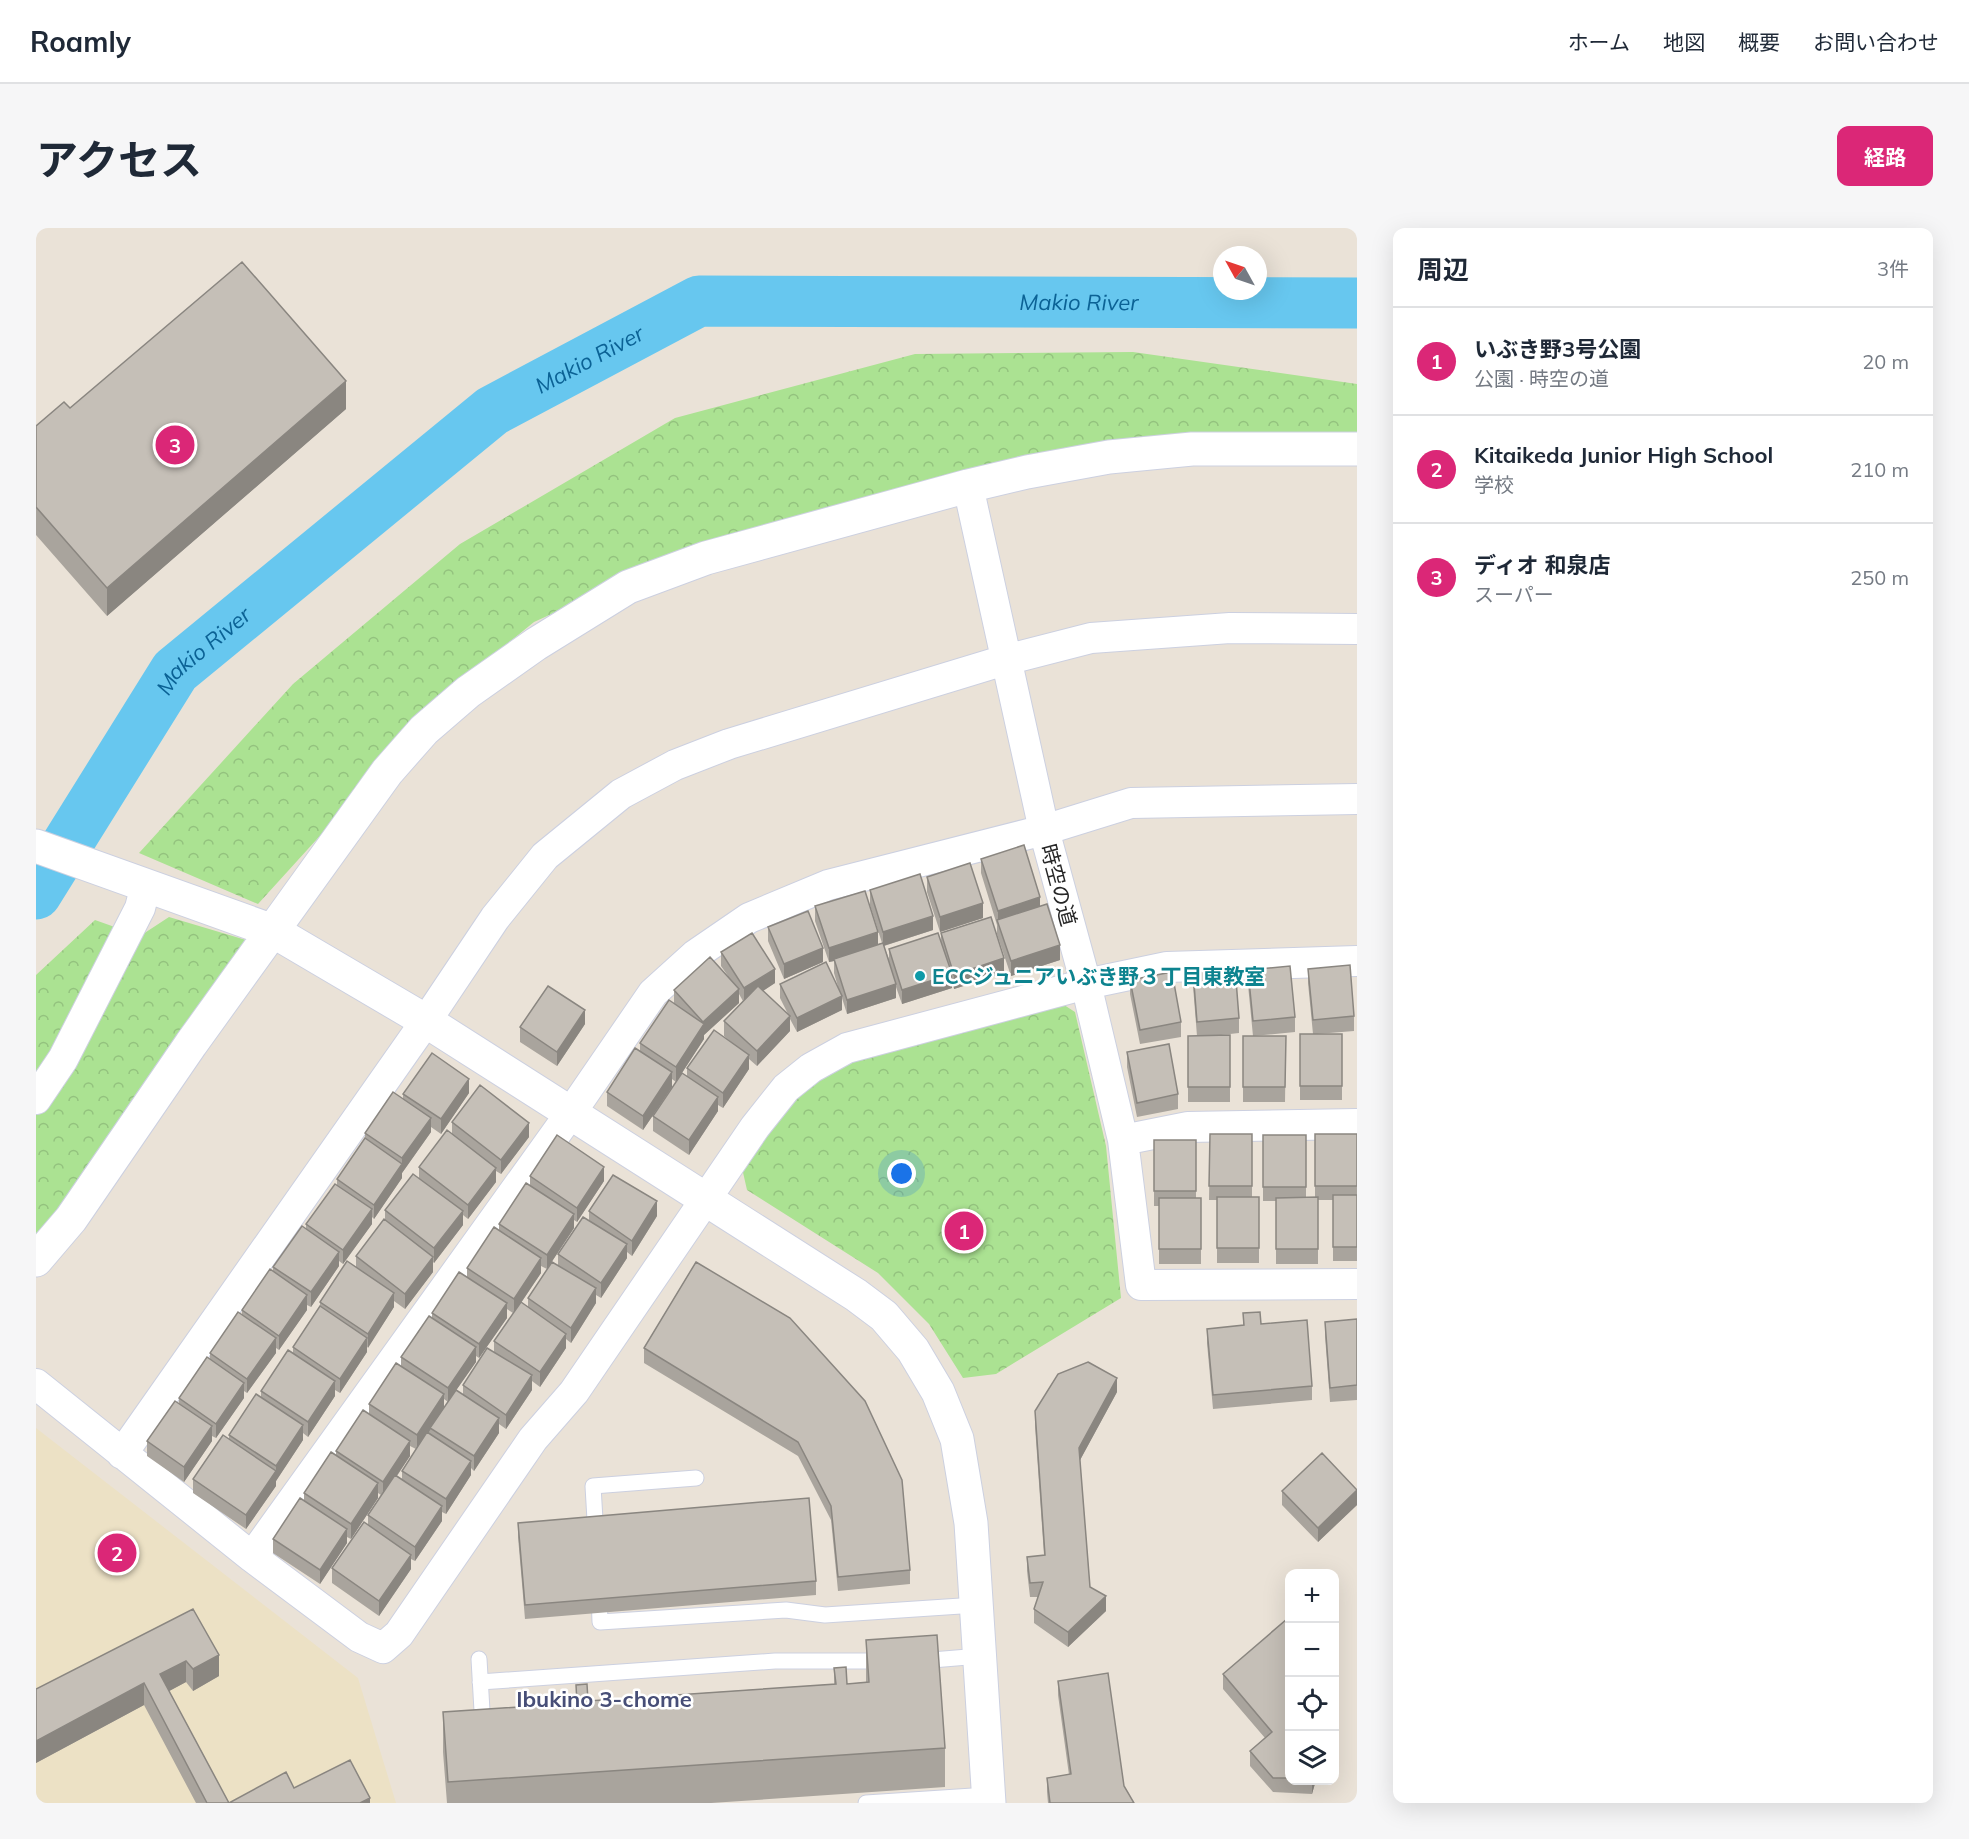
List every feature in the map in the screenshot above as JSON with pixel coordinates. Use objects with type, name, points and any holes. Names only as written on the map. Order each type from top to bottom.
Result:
[{"type":"street","points":[[36,1260],[71,1219],[191,1044],[387,772],[424,730],[468,692],[536,644],[628,587],[706,558],[1027,472],[1109,457],[1192,449],[1357,449]]},
{"type":"street","name":"時空の道","points":[[968,486],[1044,830],[1086,984],[1123,1140],[1141,1285],[1357,1284]]},
{"type":"street","points":[[122,1454],[426,1021],[495,918],[545,856],[621,794],[675,765],[729,744],[1005,660],[1091,638],[1230,628],[1357,629]]},
{"type":"street","points":[[252,1557],[570,1114],[653,993],[695,955],[749,918],[828,885],[1044,830],[1131,803],[1357,799]]},
{"type":"street","points":[[36,846],[273,931],[426,1021],[855,1295],[884,1316],[913,1350],[938,1392],[957,1439],[971,1523],[988,1799]]},
{"type":"street","points":[[36,1099],[63,1059],[140,908],[136,882]]},
{"type":"street","points":[[36,1384],[252,1557],[359,1637],[383,1648],[399,1634],[533,1438],[574,1392],[755,1127],[786,1088],[811,1068],[847,1048],[1086,984],[1167,967],[1357,960]]},
{"type":"street","points":[[1123,1140],[1188,1127],[1357,1124]]},
{"type":"lane","points":[[597,1554],[593,1486],[696,1478]]},
{"type":"lane","points":[[598,1576],[600,1622],[786,1610],[825,1615],[976,1605]]},
{"type":"lane","points":[[480,1682],[776,1661],[904,1661],[980,1656]]},
{"type":"lane","points":[[479,1659],[483,1734]]},
{"type":"lane","points":[[866,1803],[988,1799]]},
{"type":"shaded area","points":[[36,1428],[358,1678],[396,1803],[36,1803]]},
{"type":"green space","points":[[1133,352],[1357,384],[1357,435],[1191,440],[1048,451],[845,506],[662,564],[534,622],[456,686],[258,904],[139,853],[293,684],[460,544],[675,418],[915,354]]},
{"type":"green space","points":[[169,917],[246,940],[36,1240],[36,975],[95,920],[140,936]]},
{"type":"green space","points":[[1061,1003],[1075,1012],[1106,1146],[1121,1298],[996,1374],[963,1378],[929,1324],[878,1273],[747,1190],[742,1168],[799,1092],[851,1061]]},
{"type":"building","points":[[242,262],[346,381],[107,588],[36,507],[36,426],[64,402],[70,408]]},
{"type":"building","points":[[1024,845],[1040,897],[998,911],[981,859]]},
{"type":"building","points":[[970,863],[983,903],[940,917],[927,877]]},
{"type":"building","points":[[920,874],[933,916],[883,932],[870,890]]},
{"type":"building","points":[[865,891],[878,932],[829,948],[815,906]]},
{"type":"building","points":[[1047,904],[1060,945],[1011,961],[997,920]]},
{"type":"building","points":[[808,911],[823,948],[784,964],[768,927]]},
{"type":"building","points":[[991,917],[1004,958],[954,975],[941,933]]},
{"type":"building","points":[[752,933],[775,969],[744,988],[721,952]]},
{"type":"building","name":"ECCジュニアいぶき野３丁目東教室","points":[[938,933],[952,974],[902,990],[889,949]]},
{"type":"building","points":[[883,943],[896,984],[847,1000],[834,959]]},
{"type":"building","points":[[710,957],[739,989],[703,1022],[674,990]]},
{"type":"building","points":[[826,962],[842,996],[797,1018],[780,984]]},
{"type":"building","points":[[1350,965],[1354,1016],[1313,1020],[1308,969]]},
{"type":"building","points":[[1290,966],[1295,1017],[1253,1021],[1248,970]]},
{"type":"building","points":[[1235,967],[1239,1018],[1197,1022],[1193,971]]},
{"type":"building","points":[[1172,972],[1181,1022],[1140,1030],[1130,980]]},
{"type":"building","points":[[548,986],[585,1010],[557,1052],[520,1027]]},
{"type":"building","points":[[758,986],[790,1016],[757,1051],[724,1021]]},
{"type":"building","points":[[669,1000],[704,1024],[676,1067],[640,1043]]},
{"type":"building","points":[[714,1030],[749,1055],[723,1093],[687,1068]]},
{"type":"building","points":[[1300,1034],[1342,1034],[1342,1086],[1300,1086]]},
{"type":"building","points":[[1230,1035],[1230,1087],[1188,1087],[1188,1036]]},
{"type":"building","points":[[1243,1036],[1286,1036],[1285,1087],[1243,1087]]},
{"type":"building","points":[[1169,1044],[1178,1094],[1137,1103],[1127,1052]]},
{"type":"building","points":[[635,1048],[672,1072],[643,1116],[607,1092]]},
{"type":"building","points":[[432,1053],[469,1079],[441,1119],[403,1094]]},
{"type":"building","points":[[682,1073],[718,1097],[689,1140],[653,1116]]},
{"type":"building","points":[[480,1085],[529,1123],[501,1160],[452,1122]]},
{"type":"building","points":[[393,1092],[431,1118],[402,1158],[365,1133]]},
{"type":"building","points":[[447,1130],[496,1168],[468,1205],[419,1167]]},
{"type":"building","points":[[1210,1134],[1252,1134],[1252,1186],[1209,1186]]},
{"type":"building","points":[[1315,1134],[1357,1134],[1357,1186],[1315,1186]]},
{"type":"building","points":[[557,1135],[604,1167],[577,1208],[530,1176]]},
{"type":"building","points":[[1263,1135],[1306,1135],[1306,1187],[1263,1187]]},
{"type":"building","points":[[365,1138],[402,1164],[374,1205],[337,1179]]},
{"type":"building","points":[[1154,1140],[1196,1140],[1196,1191],[1154,1191]]},
{"type":"building","points":[[413,1174],[463,1211],[434,1248],[385,1210]]},
{"type":"building","points":[[613,1175],[657,1201],[632,1241],[589,1211]]},
{"type":"building","points":[[526,1183],[574,1214],[547,1255],[499,1224]]},
{"type":"building","points":[[335,1184],[372,1209],[343,1250],[306,1224]]},
{"type":"building","points":[[1333,1195],[1357,1195],[1357,1247],[1333,1247]]},
{"type":"building","points":[[1217,1197],[1259,1197],[1259,1248],[1217,1248]]},
{"type":"building","points":[[1318,1197],[1318,1249],[1276,1249],[1276,1198]]},
{"type":"building","points":[[1159,1198],[1201,1198],[1201,1249],[1159,1249]]},
{"type":"building","points":[[583,1217],[627,1244],[601,1283],[558,1254]]},
{"type":"building","points":[[384,1219],[433,1257],[405,1294],[356,1256]]},
{"type":"building","points":[[302,1226],[339,1252],[311,1292],[273,1267]]},
{"type":"building","points":[[494,1227],[541,1258],[514,1299],[467,1268]]},
{"type":"building","points":[[347,1261],[394,1293],[368,1334],[320,1302]]},
{"type":"building","points":[[552,1262],[596,1288],[571,1328],[528,1298]]},
{"type":"building","points":[[696,1262],[790,1318],[865,1401],[902,1480],[910,1570],[838,1577],[831,1506],[798,1442],[644,1348]]},
{"type":"building","points":[[270,1269],[307,1295],[279,1336],[242,1310]]},
{"type":"building","points":[[459,1272],[507,1303],[479,1344],[432,1313]]},
{"type":"building","points":[[521,1302],[566,1334],[540,1372],[494,1341]]},
{"type":"building","points":[[320,1306],[367,1338],[340,1379],[293,1347]]},
{"type":"building","points":[[238,1312],[276,1338],[247,1379],[210,1353]]},
{"type":"building","points":[[1260,1312],[1261,1324],[1307,1320],[1312,1386],[1213,1395],[1207,1329],[1244,1325],[1243,1313]]},
{"type":"building","points":[[429,1316],[476,1347],[448,1388],[401,1357]]},
{"type":"building","points":[[1357,1319],[1357,1385],[1330,1388],[1325,1322]]},
{"type":"building","points":[[487,1348],[532,1375],[506,1415],[463,1385]]},
{"type":"building","points":[[288,1350],[335,1381],[308,1422],[261,1391]]},
{"type":"building","points":[[207,1357],[244,1383],[216,1424],[179,1398]]},
{"type":"building","points":[[1088,1362],[1117,1378],[1079,1448],[1090,1587],[1106,1596],[1068,1632],[1034,1609],[1043,1582],[1030,1583],[1027,1557],[1045,1555],[1035,1411],[1058,1374]]},
{"type":"building","points":[[396,1363],[444,1394],[417,1435],[369,1404]]},
{"type":"building","points":[[456,1390],[499,1418],[474,1456],[430,1428]]},
{"type":"building","points":[[256,1394],[303,1425],[276,1466],[229,1435]]},
{"type":"building","points":[[175,1401],[212,1426],[184,1467],[147,1441]]},
{"type":"building","points":[[363,1410],[410,1441],[383,1482],[336,1451]]},
{"type":"building","points":[[427,1432],[471,1461],[446,1499],[402,1471]]},
{"type":"building","points":[[223,1435],[276,1471],[246,1515],[193,1479]]},
{"type":"building","points":[[331,1452],[378,1483],[351,1524],[304,1493]]},
{"type":"building","points":[[1322,1453],[1357,1490],[1318,1528],[1282,1491]]},
{"type":"building","points":[[395,1475],[442,1506],[415,1547],[368,1515]]},
{"type":"building","points":[[300,1498],[347,1529],[320,1570],[273,1539]]},
{"type":"building","points":[[809,1498],[816,1581],[525,1605],[518,1523]]},
{"type":"building","points":[[364,1522],[411,1555],[379,1601],[332,1568]]},
{"type":"building","points":[[193,1609],[219,1655],[193,1669],[186,1661],[160,1674],[229,1803],[207,1803],[144,1683],[36,1741],[36,1689]]},
{"type":"building","points":[[1285,1621],[1285,1778],[1273,1778],[1250,1751],[1272,1732],[1223,1674]]},
{"type":"building","points":[[937,1635],[945,1748],[448,1782],[443,1712],[577,1703],[576,1685],[587,1684],[588,1701],[836,1684],[834,1668],[846,1667],[847,1684],[869,1682],[866,1640]]},
{"type":"building","points":[[1108,1673],[1124,1786],[1134,1803],[1050,1803],[1047,1778],[1071,1774],[1058,1681]]},
{"type":"building","points":[[350,1760],[370,1798],[360,1803],[229,1803],[286,1772],[294,1788]]},
{"type":"waterway","name":"Makio River","points":[[36,894],[175,671],[492,411],[699,301],[1357,303]]},
{"type":"place","name":"ディオ 和泉店","points":[[175,445]]},
{"type":"place","name":"ECCジュニアいぶき野３丁目東教室","points":[[920,976]]},
{"type":"place","name":"いぶき野3号公園","points":[[964,1231]]},
{"type":"place","name":"Kitaikeda Junior High School","points":[[117,1553]]},
{"type":"district","name":"Ibukino 3-chome","points":[[604,1699]]}]
